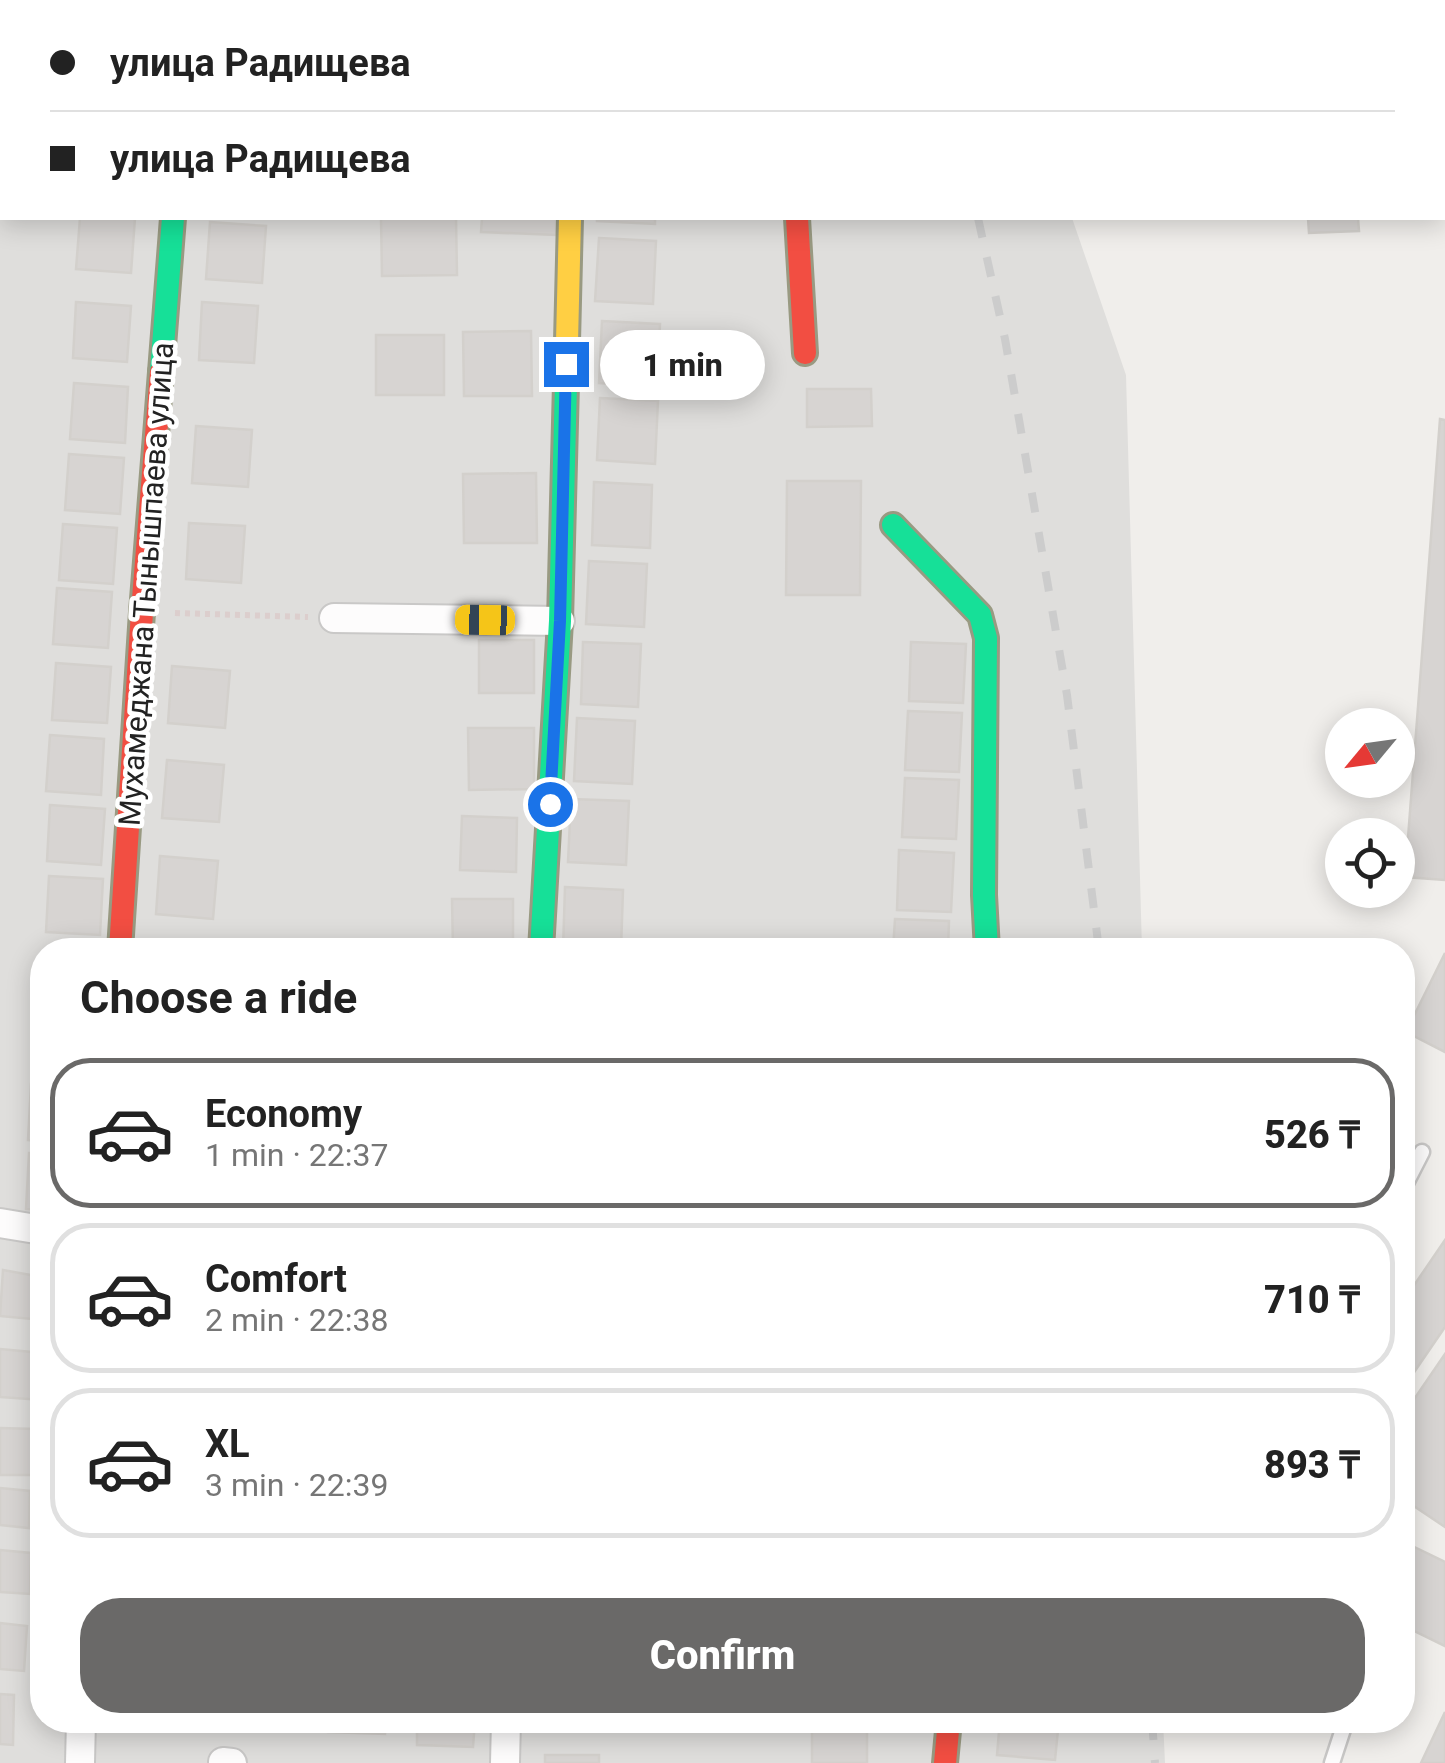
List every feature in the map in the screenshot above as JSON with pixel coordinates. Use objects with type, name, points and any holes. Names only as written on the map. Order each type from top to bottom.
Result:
[{"type":"street","name":"Мухамеджана Тынышпаева улица","points":[[121,938],[173,220]]},
{"type":"street","points":[[542,938],[560,621],[570,220]]},
{"type":"street","points":[[797,220],[805,353]]},
{"type":"street","points":[[893,525],[980,615],[986,638],[986,938]]},
{"type":"street","points":[[334,618],[560,621]]},
{"type":"street","points":[[0,1223],[30,1228]]},
{"type":"street","points":[[80,1763],[81,1733]]},
{"type":"street","points":[[504,1763],[505,1733]]},
{"type":"street","points":[[945,1763],[948,1733]]},
{"type":"street","points":[[223,1762],[232,1763]]},
{"type":"lane","points":[[1415,1166],[1422,1152]]},
{"type":"lane","points":[[1332,1763],[1342,1733]]},
{"type":"path","points":[[142,612],[334,618]]},
{"type":"shaded area","points":[[0,220],[1073,220],[1126,375],[1142,938],[30,938],[30,1733],[1164,1733],[1165,1763],[0,1763]]},
{"type":"building","points":[[80,220],[135,220],[131,273],[76,269]]},
{"type":"building","points":[[381,220],[456,220],[457,275],[382,276]]},
{"type":"building","points":[[482,220],[556,220],[556,235],[481,232]]},
{"type":"building","points":[[655,220],[655,224],[597,221]]},
{"type":"building","points":[[1308,220],[1358,220],[1359,231],[1309,233]]},
{"type":"building","points":[[210,222],[266,226],[262,283],[206,279]]},
{"type":"building","points":[[599,238],[656,241],[653,304],[595,301]]},
{"type":"building","points":[[76,302],[131,306],[127,362],[73,358]]},
{"type":"building","points":[[202,302],[258,306],[254,363],[199,360]]},
{"type":"building","points":[[602,321],[660,324],[657,387],[599,383]]},
{"type":"building","points":[[531,331],[532,396],[464,396],[463,332]]},
{"type":"building","points":[[376,335],[444,335],[444,395],[376,395]]},
{"type":"building","points":[[74,383],[128,387],[125,443],[70,439]]},
{"type":"building","points":[[807,389],[871,389],[872,426],[807,427]]},
{"type":"building","points":[[600,398],[658,401],[655,464],[597,460]]},
{"type":"building","points":[[1440,419],[1445,420],[1445,880],[1415,878],[1415,818],[1410,818],[1411,798],[1415,798],[1415,746]]},
{"type":"building","points":[[196,426],[252,430],[248,487],[192,483]]},
{"type":"building","points":[[69,454],[124,458],[120,514],[65,510]]},
{"type":"building","points":[[536,473],[537,543],[464,543],[463,474]]},
{"type":"building","points":[[787,481],[861,481],[860,595],[786,595]]},
{"type":"building","points":[[594,482],[652,485],[650,548],[592,545]]},
{"type":"building","points":[[189,523],[245,526],[241,583],[186,579]]},
{"type":"building","points":[[63,524],[117,528],[113,584],[59,580]]},
{"type":"building","points":[[589,561],[647,564],[644,627],[586,624]]},
{"type":"building","points":[[57,588],[112,592],[108,648],[53,644]]},
{"type":"building","points":[[479,640],[534,640],[534,693],[479,693]]},
{"type":"building","points":[[583,642],[641,644],[638,707],[581,704]]},
{"type":"building","points":[[911,642],[966,644],[963,703],[909,701]]},
{"type":"building","points":[[56,663],[111,667],[107,723],[52,720]]},
{"type":"building","points":[[172,666],[230,671],[225,728],[168,723]]},
{"type":"building","points":[[908,711],[962,713],[959,772],[905,770]]},
{"type":"building","points":[[577,718],[635,721],[632,784],[574,781]]},
{"type":"building","points":[[468,728],[534,728],[534,789],[469,790]]},
{"type":"building","points":[[50,735],[104,739],[101,795],[46,791]]},
{"type":"building","points":[[167,760],[224,765],[219,822],[162,818]]},
{"type":"building","points":[[905,778],[959,780],[956,839],[902,837]]},
{"type":"building","points":[[571,799],[629,801],[626,865],[568,862]]},
{"type":"building","points":[[50,805],[105,809],[101,865],[47,861]]},
{"type":"building","points":[[462,816],[517,818],[516,872],[460,870]]},
{"type":"building","points":[[899,850],[954,853],[951,912],[897,910]]},
{"type":"building","points":[[160,856],[218,861],[213,919],[156,914]]},
{"type":"building","points":[[49,876],[103,879],[100,935],[46,932]]},
{"type":"building","points":[[565,887],[623,890],[621,938],[563,938]]},
{"type":"building","points":[[452,899],[513,899],[513,938],[453,938]]},
{"type":"building","points":[[895,919],[949,921],[948,938],[894,938]]},
{"type":"building","points":[[1445,953],[1445,1052],[1415,1037],[1415,1014]]},
{"type":"building","points":[[29,1153],[30,1209],[26,1209]]},
{"type":"building","points":[[1445,1240],[1445,1327],[1415,1371],[1415,1284]]},
{"type":"building","points":[[3,1270],[30,1275],[30,1319],[0,1316]]},
{"type":"building","points":[[0,1349],[30,1352],[30,1399],[0,1397]]},
{"type":"building","points":[[1445,1354],[1445,1527],[1415,1507],[1415,1398]]},
{"type":"building","points":[[0,1428],[30,1429],[30,1475],[0,1475]]},
{"type":"building","points":[[0,1488],[30,1491],[29,1528],[0,1525]]},
{"type":"building","points":[[1415,1547],[1445,1562],[1445,1646],[1415,1631]]},
{"type":"building","points":[[0,1550],[30,1553],[30,1594],[0,1592]]},
{"type":"building","points":[[0,1623],[27,1626],[24,1671],[0,1669]]},
{"type":"building","points":[[0,1694],[14,1695],[13,1745],[0,1744]]},
{"type":"building","points":[[1445,1712],[1445,1763],[1421,1763]]},
{"type":"building","points":[[417,1733],[474,1733],[473,1747],[417,1745]]},
{"type":"building","points":[[812,1733],[867,1733],[867,1763],[812,1763]]},
{"type":"building","points":[[999,1733],[1058,1733],[1055,1760],[997,1755]]},
{"type":"building","points":[[545,1755],[599,1755],[599,1763],[545,1763]]},
{"type":"railway","points":[[978,220],[1005,339],[1067,695],[1097,938]]},
{"type":"railway","points":[[1153,1733],[1155,1763]]},
{"type":"traffic: fast","points":[[161,372],[173,220]]},
{"type":"traffic: fast","points":[[542,938],[560,621],[566,383]]},
{"type":"traffic: fast","points":[[893,525],[980,615],[986,638],[986,938]]},
{"type":"traffic: slow","points":[[566,383],[570,220]]},
{"type":"traffic: jam","points":[[797,220],[805,353]]},
{"type":"traffic: jam","points":[[121,938],[161,372]]},
{"type":"traffic: jam","points":[[945,1763],[948,1733]]},
{"type":"route","points":[[550,804],[560,621],[566,364]]}]
